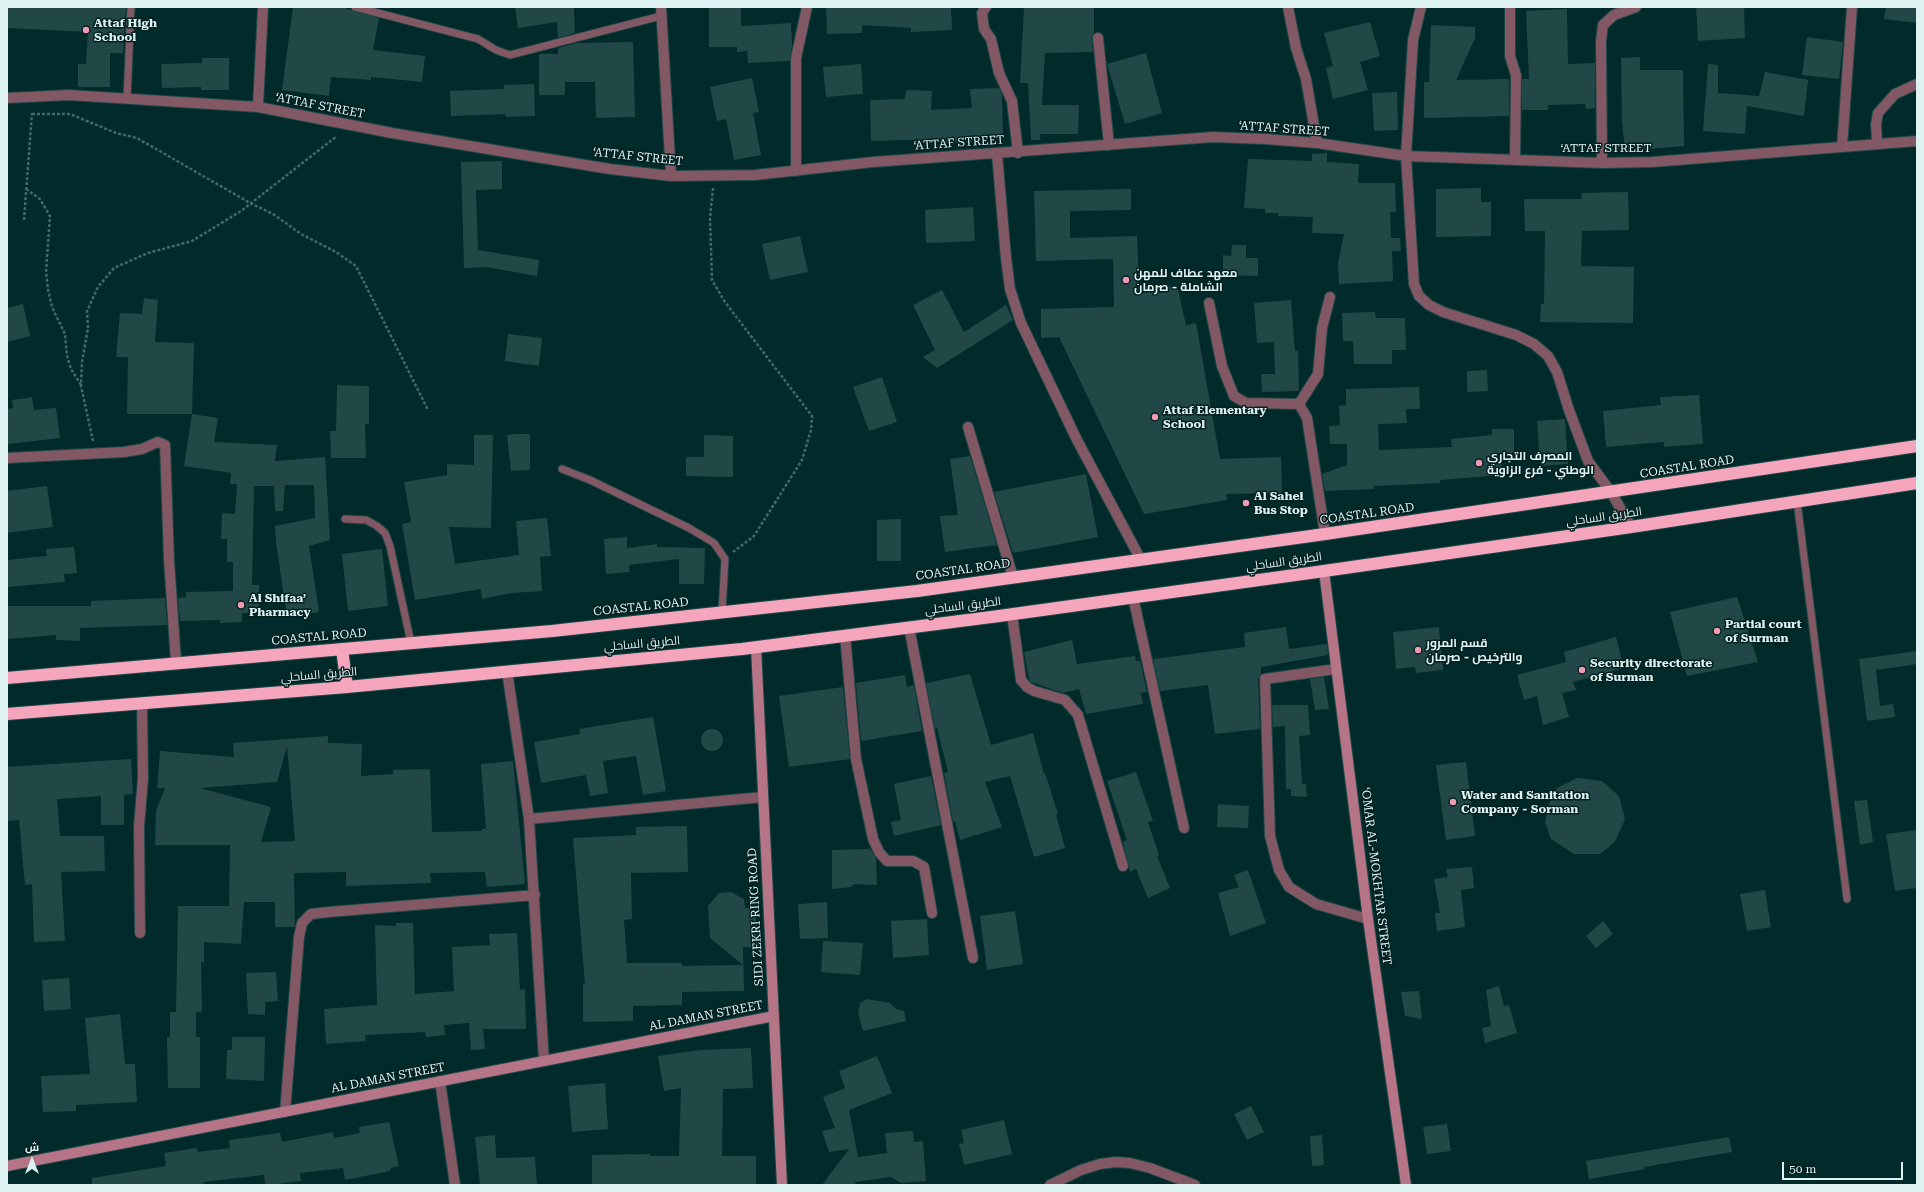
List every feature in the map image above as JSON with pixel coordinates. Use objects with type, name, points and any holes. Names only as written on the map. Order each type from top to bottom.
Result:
[{"type":"highway","name":"COASTAL ROAD","points":[[7,678],[176,662],[552,631],[917,591],[1325,534],[1917,446]]},
{"type":"highway","name":"الطريق الساحلي","points":[[7,714],[347,687],[756,647],[1133,598],[1631,527],[1917,483]]},
{"type":"highway","points":[[342,649],[347,687]]},
{"type":"street","points":[[258,107],[263,7]]},
{"type":"street","points":[[796,171],[796,58],[807,7]]},
{"type":"street","points":[[986,7],[982,13],[984,29],[992,39],[998,73],[1012,101],[1018,152]]},
{"type":"street","points":[[1288,7],[1296,48],[1306,79],[1317,143]]},
{"type":"street","points":[[1421,7],[1413,40],[1406,156],[1414,284],[1419,296],[1429,305],[1444,312],[1516,335],[1534,344],[1548,356],[1557,372],[1588,462],[1611,492],[1631,527]]},
{"type":"street","points":[[1510,7],[1510,56],[1516,75],[1515,160]]},
{"type":"street","points":[[1602,163],[1601,41],[1603,25],[1614,15],[1636,7]]},
{"type":"street","points":[[1842,147],[1852,7]]},
{"type":"street","points":[[661,11],[671,176]]},
{"type":"street","points":[[1098,38],[1109,145]]},
{"type":"street","points":[[1877,143],[1876,124],[1878,113],[1896,94],[1917,84]]},
{"type":"street","name":"‘ATTAF STREET","points":[[7,98],[69,96],[258,107],[352,125],[610,169],[671,176],[755,175],[873,162],[1213,137],[1317,143],[1406,156],[1602,163],[1652,162],[1917,141]]},
{"type":"street","points":[[997,154],[1010,289],[1021,323],[1077,440],[1142,560]]},
{"type":"street","points":[[1299,404],[1318,374],[1322,328],[1330,297]]},
{"type":"street","points":[[1209,303],[1222,366],[1234,396],[1246,403],[1299,404]]},
{"type":"street","points":[[1299,404],[1307,418],[1325,534]]},
{"type":"street","points":[[968,427],[1013,577]]},
{"type":"street","points":[[7,458],[134,451],[158,442],[165,445],[169,560],[176,662]]},
{"type":"street","name":"‘OMAR AL-MOKHTAR STREET","points":[[1324,571],[1368,919],[1406,1185]]},
{"type":"street","points":[[1133,598],[1184,828]]},
{"type":"street","points":[[1012,614],[1021,680],[1027,687],[1034,691],[1065,700],[1078,715],[1123,866]]},
{"type":"street","points":[[909,627],[973,958]]},
{"type":"street","points":[[845,635],[856,759],[873,839],[879,852],[886,861],[913,861],[924,867],[932,913]]},
{"type":"street","name":"SIDI ZEKRI RING ROAD","points":[[756,647],[782,1185]]},
{"type":"street","points":[[1336,669],[1265,679],[1270,836],[1279,870],[1289,887],[1316,904],[1368,919]]},
{"type":"street","points":[[507,671],[529,819],[544,1061]]},
{"type":"street","points":[[140,933],[139,827],[143,778],[142,704]]},
{"type":"street","points":[[529,819],[763,798]]},
{"type":"street","points":[[285,1112],[302,922],[311,914],[534,895]]},
{"type":"street","name":"AL DAMAN STREET","points":[[7,1166],[774,1016]]},
{"type":"street","points":[[440,1081],[456,1185]]},
{"type":"street","points":[[1050,1185],[1081,1170],[1100,1164],[1116,1162],[1130,1163],[1150,1168],[1195,1185]]},
{"type":"lane","points":[[127,99],[132,7]]},
{"type":"lane","points":[[355,7],[478,39],[496,50],[510,55],[661,11]]},
{"type":"lane","points":[[562,469],[590,480],[690,528],[714,543],[725,559],[722,612]]},
{"type":"lane","points":[[1797,501],[1847,899]]},
{"type":"lane","points":[[345,518],[366,520],[377,526],[384,533],[390,546],[411,643]]},
{"type":"path","points":[[24,220],[32,96]]},
{"type":"path","points":[[32,114],[70,114],[116,133],[137,138],[250,203],[273,214],[301,234],[336,252],[356,266],[428,410]]},
{"type":"path","points":[[95,453],[81,386],[82,362],[88,328],[87,311],[98,288],[114,268],[148,253],[192,241],[250,203],[352,125]]},
{"type":"path","points":[[714,176],[710,218],[712,280],[724,302],[812,416],[811,430],[802,460],[783,493],[754,536],[725,559]]},
{"type":"path","points":[[26,190],[40,199],[50,216],[46,272],[48,289],[52,307],[65,334],[70,369],[81,386]]},
{"type":"building","name":"Attaf High School","points":[[7,7],[126,7],[123,53],[110,53],[110,87],[78,87],[78,64],[86,64],[88,32],[7,28]]},
{"type":"building","points":[[293,7],[341,7],[379,18],[373,50],[425,56],[422,82],[371,77],[371,80],[331,77],[329,96],[282,90]]},
{"type":"building","points":[[515,7],[574,7],[575,33],[558,38],[557,22],[518,28]]},
{"type":"building","points":[[709,7],[741,7],[741,26],[791,23],[792,45],[790,61],[748,63],[747,51],[737,52],[737,47],[709,47]]},
{"type":"building","points":[[826,7],[951,7],[952,30],[911,32],[911,28],[862,25],[862,33],[827,34]]},
{"type":"building","points":[[1024,7],[1094,7],[1094,33],[1092,39],[1093,52],[1045,53],[1042,105],[1079,105],[1078,134],[1040,134],[1040,140],[1031,140],[1028,83],[1020,83]]},
{"type":"building","points":[[1696,7],[1744,7],[1745,38],[1698,41]]},
{"type":"building","points":[[1886,7],[1917,7],[1917,23],[1884,19]]},
{"type":"building","points":[[1567,9],[1568,64],[1595,63],[1595,108],[1586,109],[1585,104],[1548,105],[1548,110],[1522,110],[1522,79],[1529,79],[1526,11]]},
{"type":"building","points":[[1370,22],[1380,56],[1360,62],[1368,90],[1333,99],[1326,68],[1333,66],[1324,33]]},
{"type":"building","points":[[1431,25],[1475,27],[1475,38],[1456,80],[1509,79],[1509,116],[1424,118],[1424,82],[1429,82]]},
{"type":"building","points":[[1807,37],[1843,42],[1839,79],[1802,75]]},
{"type":"building","points":[[633,42],[635,117],[596,118],[595,82],[565,82],[565,95],[539,95],[539,54],[558,54],[558,48],[576,43]]},
{"type":"building","points":[[1146,53],[1162,113],[1125,124],[1107,64]]},
{"type":"building","points":[[1640,57],[1640,70],[1683,70],[1684,146],[1625,151],[1622,121],[1621,58]]},
{"type":"building","points":[[202,58],[229,58],[229,90],[201,90],[201,87],[162,88],[161,64],[202,63]]},
{"type":"building","points":[[861,64],[863,94],[826,97],[823,67]]},
{"type":"building","points":[[1708,64],[1718,65],[1718,93],[1759,96],[1765,72],[1808,80],[1804,116],[1747,106],[1745,134],[1703,131]]},
{"type":"building","points":[[752,78],[759,112],[753,113],[761,155],[734,160],[726,119],[717,121],[710,87]]},
{"type":"building","points":[[534,84],[535,116],[506,117],[505,114],[451,116],[450,91],[504,89],[504,85]]},
{"type":"building","points":[[999,88],[1002,94],[1003,136],[971,138],[972,142],[939,143],[939,139],[871,141],[870,100],[905,99],[906,90],[932,91],[931,110],[972,108],[970,89]]},
{"type":"building","points":[[1397,92],[1398,130],[1374,131],[1372,93]]},
{"type":"building","points":[[1327,153],[1327,162],[1359,164],[1358,183],[1395,183],[1396,212],[1390,212],[1391,238],[1400,238],[1401,251],[1392,251],[1393,281],[1339,284],[1338,263],[1344,234],[1312,233],[1313,217],[1278,216],[1278,213],[1265,213],[1265,209],[1244,208],[1248,159],[1312,161],[1312,154]]},
{"type":"building","points":[[502,161],[502,189],[476,190],[478,250],[539,260],[537,276],[486,267],[464,268],[461,162]]},
{"type":"building","points":[[1481,188],[1481,202],[1491,202],[1491,236],[1436,237],[1436,189]]},
{"type":"building","name":"Attaf Elementary School","points":[[1131,189],[1131,210],[1070,211],[1070,238],[1137,236],[1139,292],[1177,285],[1186,325],[1196,323],[1220,459],[1281,457],[1282,493],[1226,494],[1227,500],[1144,514],[1059,337],[1041,338],[1041,309],[1114,307],[1113,259],[1036,261],[1034,191]]},
{"type":"building","points":[[1628,192],[1629,230],[1582,231],[1581,266],[1634,267],[1633,323],[1540,322],[1541,304],[1544,304],[1545,231],[1525,231],[1524,199],[1582,199],[1581,193]]},
{"type":"building","points":[[973,207],[975,241],[926,243],[925,210]]},
{"type":"building","points":[[800,236],[808,272],[770,280],[762,244]]},
{"type":"building","points":[[1232,245],[1246,245],[1246,258],[1258,258],[1258,276],[1223,275],[1223,255],[1231,256]]},
{"type":"building","points":[[942,290],[964,332],[1006,305],[1013,320],[937,368],[923,357],[935,350],[913,305]]},
{"type":"building","points":[[144,298],[158,300],[155,342],[194,343],[192,414],[127,414],[128,357],[116,357],[120,313],[142,314]]},
{"type":"building","points":[[1291,300],[1295,351],[1298,351],[1299,391],[1262,392],[1261,374],[1275,374],[1274,342],[1257,343],[1254,303]]},
{"type":"building","points":[[23,304],[30,336],[7,342],[7,308]]},
{"type":"building","points":[[1375,312],[1376,318],[1405,318],[1406,350],[1392,350],[1392,364],[1354,364],[1353,341],[1343,341],[1342,313]]},
{"type":"building","points":[[508,334],[542,338],[539,366],[505,361]]},
{"type":"building","points":[[1487,370],[1488,391],[1467,392],[1467,371]]},
{"type":"building","points":[[882,377],[897,422],[869,431],[853,387]]},
{"type":"building","points":[[337,385],[369,386],[369,424],[365,424],[366,458],[331,458],[330,431],[336,431]]},
{"type":"building","points":[[1419,387],[1420,409],[1406,409],[1407,423],[1378,424],[1379,450],[1452,447],[1451,439],[1492,435],[1492,429],[1514,429],[1514,453],[1500,453],[1502,475],[1440,480],[1440,483],[1374,486],[1374,489],[1325,491],[1322,474],[1347,465],[1347,444],[1330,444],[1329,426],[1340,425],[1339,406],[1346,405],[1346,389]]},
{"type":"building","points":[[1699,395],[1703,444],[1664,447],[1664,442],[1606,447],[1603,411],[1661,405],[1660,397]]},
{"type":"building","points":[[32,397],[34,410],[56,408],[60,438],[7,444],[7,409],[13,408],[12,400]]},
{"type":"building","points":[[192,414],[218,418],[214,442],[277,445],[275,461],[325,457],[330,540],[309,546],[319,612],[287,617],[275,526],[315,518],[314,485],[285,485],[283,511],[275,511],[274,486],[254,486],[252,585],[259,585],[259,607],[250,607],[250,613],[242,613],[242,622],[220,623],[220,620],[180,621],[178,598],[186,597],[186,592],[233,591],[233,562],[227,562],[227,539],[221,539],[222,513],[235,514],[237,484],[230,484],[231,473],[184,466]]},
{"type":"building","points":[[1565,419],[1568,464],[1540,466],[1537,421]]},
{"type":"building","points":[[530,434],[530,470],[511,471],[507,435]]},
{"type":"building","points":[[474,435],[493,435],[491,528],[449,527],[455,564],[519,555],[516,521],[547,518],[551,556],[540,557],[542,591],[511,593],[482,599],[481,589],[415,600],[402,524],[411,522],[404,482],[447,475],[447,464],[474,465]]},
{"type":"building","points":[[704,435],[733,436],[733,477],[686,476],[686,457],[704,457]]},
{"type":"building","points":[[970,456],[997,545],[945,552],[940,516],[958,515],[950,459]]},
{"type":"building","points":[[1086,474],[1098,537],[1013,553],[994,492]]},
{"type":"building","points":[[47,486],[53,527],[7,533],[7,491]]},
{"type":"building","points":[[901,519],[901,561],[877,561],[877,520]]},
{"type":"building","points":[[627,537],[627,548],[657,544],[657,547],[705,548],[704,584],[679,584],[679,559],[629,565],[630,572],[606,574],[604,539]]},
{"type":"building","points":[[74,547],[77,573],[64,574],[65,582],[7,587],[7,560],[47,556],[46,549]]},
{"type":"building","points":[[382,549],[388,606],[348,611],[342,554]]},
{"type":"building","points":[[1737,597],[1758,662],[1687,676],[1670,612]]},
{"type":"building","points":[[165,598],[167,625],[80,628],[80,641],[56,640],[56,635],[7,639],[7,606],[91,606],[91,601]]},
{"type":"building","points":[[1286,627],[1289,649],[1327,644],[1328,655],[1261,667],[1261,674],[1258,679],[1260,729],[1215,734],[1208,685],[1160,691],[1153,659],[1245,647],[1244,633]]},
{"type":"building","name":"قسم المرور والترخيص - صرمان","points":[[1439,627],[1443,670],[1416,673],[1415,667],[1396,669],[1393,632]]},
{"type":"building","points":[[1616,637],[1624,668],[1573,682],[1576,690],[1562,693],[1569,717],[1543,725],[1537,696],[1524,700],[1517,675],[1566,662],[1564,652]]},
{"type":"building","points":[[1072,640],[1077,664],[1135,656],[1136,661],[1140,661],[1147,692],[1141,693],[1143,704],[1086,714],[1079,689],[1063,693],[1031,682],[1029,679],[1024,652]]},
{"type":"building","points":[[1917,651],[1917,664],[1876,670],[1880,706],[1893,704],[1895,717],[1867,721],[1859,659]]},
{"type":"building","points":[[970,674],[991,745],[1033,733],[1044,774],[1045,773],[1058,814],[1056,815],[1065,848],[1034,857],[1010,776],[985,782],[1002,827],[960,840],[955,821],[953,822],[944,773],[948,772],[937,728],[935,729],[926,683]]},
{"type":"building","points":[[905,675],[907,687],[914,685],[922,731],[861,741],[856,683]]},
{"type":"building","points":[[1324,677],[1329,709],[1315,710],[1310,679]]},
{"type":"building","points":[[843,687],[850,759],[789,767],[779,696]]},
{"type":"building","points":[[1272,705],[1308,705],[1310,735],[1299,736],[1302,784],[1306,784],[1307,797],[1291,796],[1291,789],[1286,789],[1285,726],[1273,727]]},
{"type":"building","points":[[653,717],[666,791],[643,795],[636,756],[603,761],[608,793],[590,796],[586,775],[541,783],[534,742],[580,734],[579,729]]},
{"type":"building","points":[[712,729],[720,732],[723,740],[720,748],[712,751],[704,748],[701,740],[704,732]]},
{"type":"building","points":[[328,736],[328,743],[362,744],[361,776],[393,774],[393,770],[430,769],[432,832],[482,831],[482,829],[486,829],[481,764],[513,761],[525,884],[487,887],[485,872],[430,873],[431,883],[346,886],[346,872],[294,873],[295,927],[275,927],[275,902],[244,902],[241,944],[204,942],[204,962],[201,962],[202,1012],[196,1012],[196,1037],[200,1037],[200,1088],[168,1088],[167,1037],[170,1037],[170,1012],[176,1012],[178,906],[229,906],[230,845],[155,845],[156,811],[165,788],[157,788],[160,751],[234,757],[233,743]],"holes":[[[287,746],[295,841],[261,842],[271,807],[200,788],[277,782]]]},
{"type":"building","points":[[131,759],[133,794],[124,795],[124,825],[101,825],[101,796],[57,799],[60,836],[104,836],[105,871],[61,872],[65,941],[34,942],[32,884],[25,885],[19,820],[7,821],[7,767]]},
{"type":"building","points":[[1466,762],[1475,836],[1446,840],[1436,765]]},
{"type":"building","points":[[1136,772],[1153,821],[1148,822],[1159,855],[1157,856],[1170,888],[1148,898],[1136,869],[1130,872],[1123,842],[1127,840],[1107,781]]},
{"type":"building","points":[[931,776],[941,825],[894,836],[891,822],[901,820],[894,784]]},
{"type":"building","points":[[1577,778],[1602,781],[1619,796],[1625,819],[1615,842],[1600,854],[1574,854],[1551,839],[1545,822],[1548,806],[1557,788]]},
{"type":"building","points":[[1867,800],[1873,842],[1860,845],[1854,801]]},
{"type":"building","points":[[1218,804],[1249,806],[1248,828],[1217,827]]},
{"type":"building","points":[[687,826],[688,872],[631,873],[632,919],[624,920],[627,963],[682,963],[682,966],[743,965],[710,938],[708,906],[719,893],[731,892],[744,899],[745,908],[755,908],[759,948],[743,947],[744,991],[682,992],[682,1005],[633,1006],[633,1021],[583,1022],[583,984],[585,984],[573,838],[636,835],[636,827]]},
{"type":"building","points":[[1917,830],[1917,888],[1895,891],[1886,834]]},
{"type":"building","points":[[870,849],[876,858],[877,885],[854,884],[851,887],[832,889],[832,850]]},
{"type":"building","points":[[1472,867],[1474,888],[1461,890],[1465,927],[1437,931],[1435,913],[1440,913],[1434,879],[1448,877],[1446,869]]},
{"type":"building","points":[[1248,870],[1266,923],[1230,936],[1218,893],[1239,887],[1234,875]]},
{"type":"building","points":[[1765,890],[1771,927],[1747,931],[1740,894]]},
{"type":"building","points":[[827,902],[828,938],[800,939],[798,904]]},
{"type":"building","points":[[1015,911],[1023,964],[987,970],[980,916]]},
{"type":"building","points":[[927,919],[929,955],[893,958],[891,921]]},
{"type":"building","points":[[1603,921],[1613,934],[1596,948],[1586,936]]},
{"type":"building","points":[[396,923],[413,923],[415,994],[454,991],[452,947],[490,945],[489,934],[517,933],[520,990],[525,989],[526,1029],[483,1029],[485,1049],[471,1050],[469,1023],[444,1025],[445,1035],[426,1037],[425,1032],[365,1035],[366,1041],[326,1044],[324,1009],[377,1005],[375,925],[396,926]]},
{"type":"building","points":[[823,941],[863,943],[860,975],[821,972]]},
{"type":"building","points":[[276,972],[278,1001],[265,1002],[265,1015],[248,1014],[246,973]]},
{"type":"building","points":[[69,978],[71,1009],[44,1011],[42,980]]},
{"type":"building","points":[[1499,986],[1504,1006],[1509,1005],[1517,1033],[1485,1043],[1482,1028],[1491,1026],[1486,990]]},
{"type":"building","points":[[1419,991],[1422,1019],[1405,1016],[1401,992]]},
{"type":"building","points":[[867,999],[890,1003],[896,1009],[904,1011],[906,1021],[863,1031],[858,1013],[860,1003]]},
{"type":"building","points":[[120,1014],[125,1064],[135,1064],[137,1102],[76,1105],[76,1111],[43,1112],[41,1076],[90,1074],[85,1018]]},
{"type":"building","points":[[232,1037],[265,1037],[264,1081],[226,1079],[227,1050],[232,1050]]},
{"type":"building","points":[[751,1048],[753,1088],[723,1089],[722,1156],[756,1156],[756,1185],[592,1185],[592,1155],[650,1154],[650,1156],[679,1156],[681,1088],[664,1091],[658,1056],[701,1050]]},
{"type":"building","points":[[877,1056],[892,1093],[849,1110],[858,1157],[887,1153],[885,1133],[913,1131],[914,1142],[923,1141],[926,1181],[901,1183],[891,1177],[855,1182],[856,1185],[822,1185],[849,1149],[829,1152],[822,1131],[835,1128],[823,1097],[845,1088],[839,1071]]},
{"type":"building","points":[[605,1083],[608,1129],[572,1132],[568,1086]]},
{"type":"building","points":[[1251,1106],[1264,1132],[1247,1140],[1234,1114]]},
{"type":"building","points":[[1004,1120],[1012,1154],[964,1165],[959,1144],[964,1143],[961,1130]]},
{"type":"building","points":[[389,1122],[399,1166],[391,1168],[390,1171],[345,1180],[343,1168],[300,1173],[301,1181],[270,1185],[265,1185],[264,1175],[203,1182],[204,1185],[92,1185],[92,1178],[166,1166],[164,1153],[197,1148],[198,1152],[230,1148],[229,1140],[280,1133],[282,1142],[333,1132],[334,1138],[360,1133],[359,1127]]},
{"type":"building","points":[[1447,1124],[1451,1151],[1427,1154],[1423,1127]]},
{"type":"building","points":[[495,1135],[496,1158],[535,1157],[537,1185],[480,1185],[475,1137]]},
{"type":"building","points":[[1322,1135],[1324,1165],[1312,1166],[1310,1136]]},
{"type":"building","points":[[1729,1137],[1732,1152],[1644,1167],[1645,1169],[1589,1179],[1586,1161]]},
{"type":"place","name":"Attaf High School","points":[[86,30]]},
{"type":"place","name":"معهد عطاف للمهن الشاملة - صرمان","points":[[1126,280]]},
{"type":"place","name":"Attaf Elementary School","points":[[1155,417]]},
{"type":"place","name":"المصرف التجاري الوطني - فرع الزاوية","points":[[1479,463]]},
{"type":"place","name":"Al Sahel Bus Stop","points":[[1246,503]]},
{"type":"place","name":"Al Shifaa’ Pharmacy","points":[[241,605]]},
{"type":"place","name":"Partial court of Surman","points":[[1717,631]]},
{"type":"place","name":"قسم المرور والترخيص - صرمان","points":[[1418,650]]},
{"type":"place","name":"Security directorate of Surman","points":[[1582,670]]},
{"type":"place","name":"Water and Sanitation Company - Sorman","points":[[1453,802]]}]
